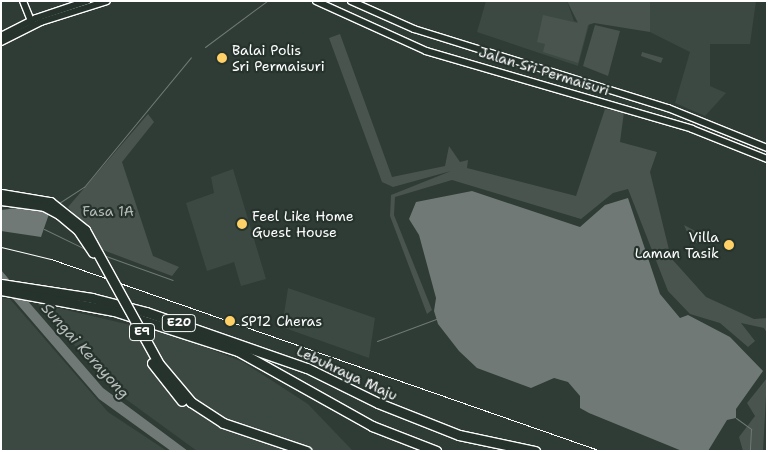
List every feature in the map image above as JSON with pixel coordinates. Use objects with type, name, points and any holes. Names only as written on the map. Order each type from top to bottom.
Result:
[{"type":"highway","name":"E9","points":[[1,194],[50,202],[86,230],[159,364],[191,402],[223,423],[306,451]]},
{"type":"highway","name":"E9","points":[[1,200],[44,206],[78,230],[160,377],[186,404],[215,425],[290,451]]},
{"type":"highway","name":"Lebuhraya Maju","points":[[1,284],[146,312],[307,368],[378,404],[459,435],[535,451]]},
{"type":"highway","name":"Lebuhraya Maju","points":[[1,290],[38,291],[143,318],[238,351],[372,426],[436,451]]},
{"type":"street","points":[[23,1],[32,23]]},
{"type":"street","points":[[1,36],[87,1]]},
{"type":"street","points":[[1,42],[32,23],[108,1]]},
{"type":"street","name":"Jalan Sri Permaisuri","points":[[316,1],[408,44],[692,129],[767,159]]},
{"type":"street","name":"Jalan Sri Permaisuri","points":[[351,1],[464,45],[609,92],[668,108],[767,148]]},
{"type":"street","points":[[460,59],[456,50],[464,45]]},
{"type":"street","points":[[609,92],[614,98],[609,103]]},
{"type":"shaded area","points":[[486,1],[567,1],[574,21],[589,25],[578,66],[477,32]]},
{"type":"shaded area","points":[[650,1],[756,1],[750,44],[710,44],[710,86],[726,93],[705,116],[675,103],[690,52],[650,32]]},
{"type":"shaded area","points":[[233,169],[266,279],[241,286],[234,262],[207,271],[186,203],[214,193],[211,177]]},
{"type":"shaded area","points":[[472,191],[580,227],[605,205],[628,198],[660,294],[680,318],[688,315],[730,337],[763,371],[736,409],[736,418],[727,420],[708,451],[682,451],[589,413],[580,408],[580,396],[568,382],[554,378],[531,388],[477,368],[459,351],[438,324],[434,311],[436,298],[419,235],[409,219],[416,202]]},
{"type":"shaded area","points":[[34,206],[49,214],[41,237],[1,231],[1,210]]},
{"type":"shaded area","points":[[1,270],[103,388],[188,451],[171,451],[99,399],[1,285]]},
{"type":"shaded area","points":[[288,288],[375,318],[369,358],[282,327]]},
{"type":"shaded area","points":[[1,298],[10,299],[108,412],[167,451],[1,451]]},
{"type":"shaded area","points":[[37,303],[177,336],[243,362],[308,404],[353,451],[197,451],[116,392]]},
{"type":"green space","points":[[567,1],[650,1],[650,32],[594,23],[588,25],[578,63],[543,52],[545,44],[537,42],[543,15],[578,23]]},
{"type":"green space","points":[[595,25],[620,31],[608,76],[583,66]]},
{"type":"green space","points":[[340,34],[392,177],[445,166],[449,146],[460,162],[468,160],[467,168],[576,196],[605,109],[624,112],[620,142],[657,152],[650,172],[671,258],[706,297],[754,319],[767,318],[767,333],[764,328],[741,323],[755,341],[748,347],[720,323],[690,314],[668,291],[628,189],[613,193],[581,219],[452,180],[395,197],[394,215],[432,310],[427,314],[390,216],[391,195],[451,171],[393,187],[382,182],[329,38]]},
{"type":"green space","points":[[642,52],[663,58],[661,63],[641,56]]},
{"type":"green space","name":"Fasa 1A","points":[[148,114],[154,122],[122,162],[153,256],[179,267],[172,276],[103,250],[68,207]]},
{"type":"green space","points":[[684,225],[701,234],[697,243],[691,241]]},
{"type":"green space","points":[[767,378],[763,451],[743,451],[739,437],[755,416],[747,403]]},
{"type":"waterway","points":[[205,47],[267,1]]},
{"type":"waterway","points":[[59,203],[84,187],[191,57]]},
{"type":"waterway","points":[[44,229],[85,249]]},
{"type":"waterway","points":[[103,255],[173,280]]},
{"type":"waterway","points":[[377,341],[436,319]]},
{"type":"waterway","points":[[736,418],[751,429],[750,451]]},
{"type":"tram line","points":[[1,247],[51,259],[601,451]]},
{"type":"place","name":"Balai Polis Sri Permaisuri","points":[[222,58]]},
{"type":"place","name":"Feel Like Home Guest House","points":[[242,224]]},
{"type":"place","name":"Villa Laman Tasik","points":[[729,245]]},
{"type":"place","name":"SP12 Cheras","points":[[230,321]]},
{"type":"water label","name":"Sungai Kerayong","points":[[85,351]]}]
